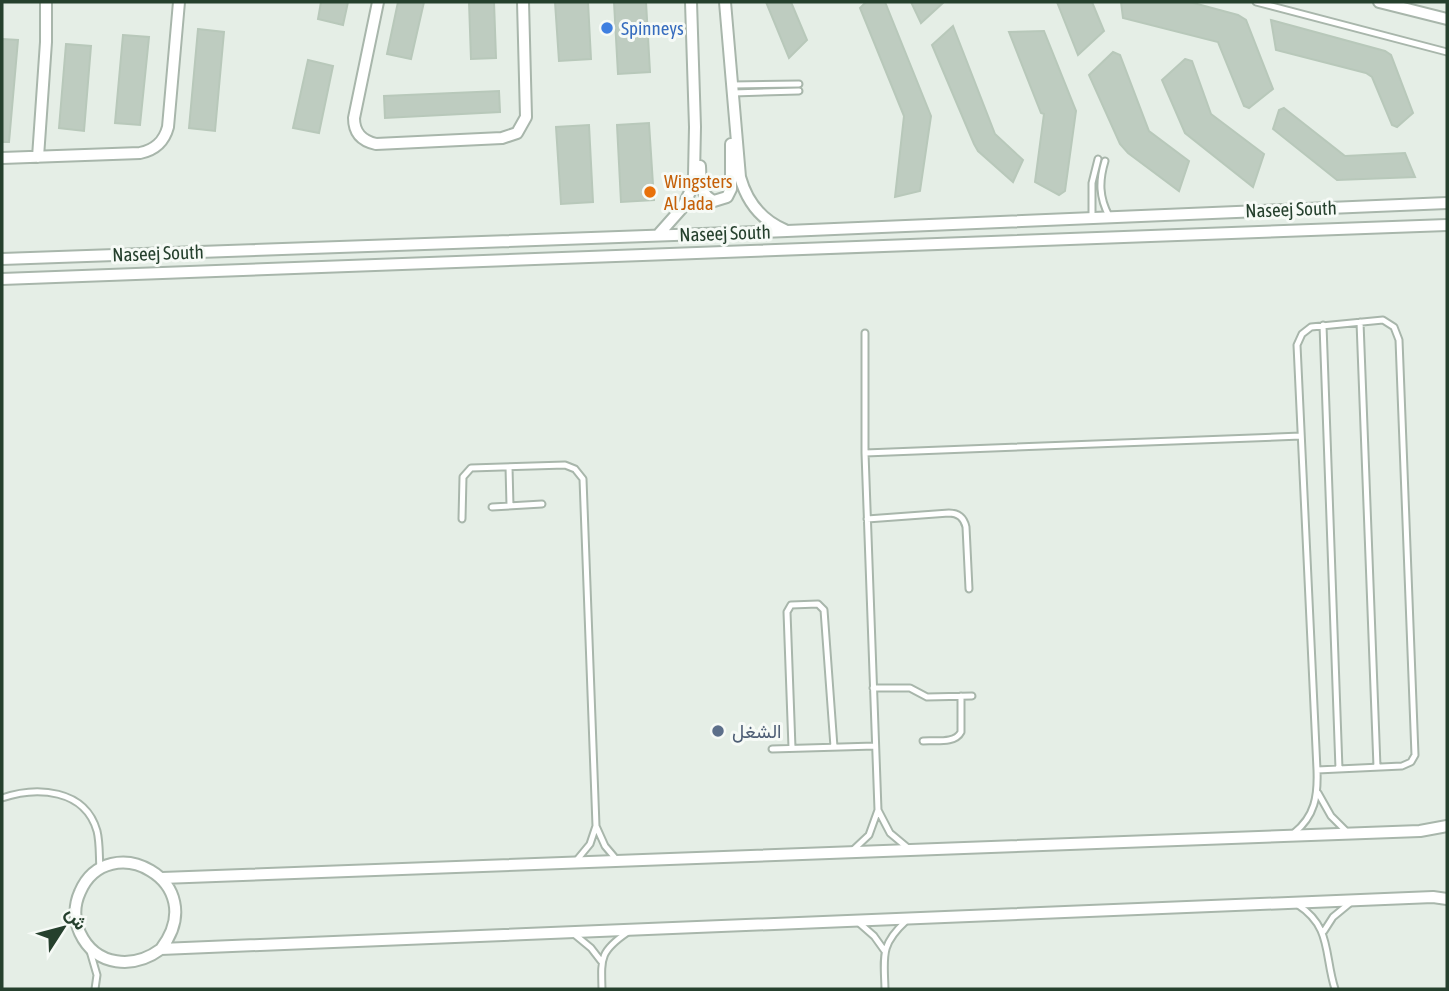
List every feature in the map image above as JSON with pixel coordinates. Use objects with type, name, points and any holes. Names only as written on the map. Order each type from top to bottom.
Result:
[{"type":"street","points":[[38,157],[46,2]]},
{"type":"street","points":[[2,159],[140,153],[152,150],[161,142],[168,127],[179,2]]},
{"type":"street","points":[[378,2],[354,118],[358,133],[365,141],[376,144],[502,138],[517,133],[526,117],[523,2]]},
{"type":"street","points":[[658,235],[676,216],[690,192],[694,175],[691,2]]},
{"type":"street","points":[[725,2],[740,177],[746,195],[762,217],[787,231]]},
{"type":"street","points":[[1379,2],[1447,19]]},
{"type":"street","points":[[695,146],[703,193],[714,201],[723,200],[731,189],[731,146],[736,129]]},
{"type":"street","name":"Naseej South","points":[[2,259],[787,231],[1447,202]]},
{"type":"street","points":[[2,279],[1447,225]]},
{"type":"street","points":[[162,878],[1350,834],[1420,831],[1447,826]]},
{"type":"street","points":[[126,862],[151,870],[162,878],[174,901],[176,914],[174,927],[161,949],[149,958],[120,963],[93,951],[83,940],[78,928],[76,901],[89,877],[112,864],[126,862]]},
{"type":"street","points":[[161,949],[1433,897],[1447,899]]},
{"type":"lane","points":[[1256,2],[1447,52]]},
{"type":"lane","points":[[732,89],[799,87]]},
{"type":"lane","points":[[1092,217],[1092,183],[1098,159]]},
{"type":"lane","points":[[1105,161],[1100,195],[1109,216]]},
{"type":"lane","points":[[1360,322],[1377,767]]},
{"type":"lane","points":[[1291,835],[1309,817],[1318,793],[1297,345],[1306,330],[1323,325],[1387,322],[1397,331],[1399,341],[1415,755],[1406,766],[1317,770]]},
{"type":"lane","points":[[1323,325],[1339,769]]},
{"type":"lane","points":[[850,852],[869,835],[878,810],[865,453],[865,334]]},
{"type":"lane","points":[[865,453],[1301,436]]},
{"type":"lane","points":[[462,519],[463,477],[467,470],[565,465],[575,469],[583,479],[596,826],[590,844],[572,864]]},
{"type":"lane","points":[[509,467],[510,506]]},
{"type":"lane","points":[[492,508],[542,504]]},
{"type":"lane","points":[[867,519],[959,514],[966,527],[969,589]]},
{"type":"lane","points":[[792,748],[787,612],[791,605],[796,604],[818,604],[824,610],[834,747]]},
{"type":"lane","points":[[873,688],[910,688],[927,697],[972,696]]},
{"type":"lane","points":[[923,741],[959,737],[961,696]]},
{"type":"lane","points":[[772,749],[875,746]]},
{"type":"lane","points":[[2,798],[14,794],[49,792],[68,796],[82,804],[92,818],[97,833],[100,869]]},
{"type":"lane","points":[[1318,793],[1331,816],[1350,834]]},
{"type":"lane","points":[[878,810],[890,833],[910,850]]},
{"type":"lane","points":[[596,826],[605,846],[619,862]]},
{"type":"lane","points":[[1324,931],[1339,911],[1352,901]]},
{"type":"lane","points":[[1296,903],[1309,912],[1324,931],[1335,989]]},
{"type":"lane","points":[[884,950],[897,930],[909,919]]},
{"type":"lane","points":[[856,921],[874,936],[884,950],[885,989]]},
{"type":"lane","points":[[602,989],[601,961],[614,943],[630,930]]},
{"type":"lane","points":[[571,932],[585,942],[601,961]]},
{"type":"lane","points":[[83,940],[96,969],[95,989]]},
{"type":"building","points":[[321,2],[348,2],[343,25],[318,19]]},
{"type":"building","points":[[398,2],[424,2],[411,59],[387,54]]},
{"type":"building","points":[[469,2],[494,2],[496,58],[471,59]]},
{"type":"building","points":[[555,2],[588,2],[591,59],[559,61]]},
{"type":"building","points":[[614,2],[646,2],[650,72],[618,74]]},
{"type":"building","points":[[766,2],[791,2],[807,40],[789,58]]},
{"type":"building","points":[[866,2],[885,2],[931,116],[920,191],[895,197],[904,116],[860,8]]},
{"type":"building","points":[[911,2],[944,2],[921,23]]},
{"type":"building","points":[[1057,2],[1092,2],[1104,31],[1078,55]]},
{"type":"building","points":[[1121,2],[1190,2],[1238,15],[1246,20],[1273,89],[1249,108],[1244,106],[1218,42],[1123,18]]},
{"type":"building","points":[[1271,20],[1385,51],[1391,55],[1413,113],[1397,127],[1392,125],[1372,77],[1366,73],[1276,50]]},
{"type":"building","points":[[953,26],[995,134],[1023,160],[1013,182],[978,151],[932,45]]},
{"type":"building","points":[[198,29],[224,32],[215,131],[189,128]]},
{"type":"building","points":[[1044,31],[1076,111],[1065,191],[1059,195],[1035,182],[1044,114],[1041,113],[1009,32]]},
{"type":"building","points":[[123,35],[149,37],[140,125],[115,123]]},
{"type":"building","points":[[2,39],[18,40],[9,142],[2,142]]},
{"type":"building","points":[[66,44],[91,46],[84,131],[59,128]]},
{"type":"building","points":[[1113,52],[1120,55],[1149,131],[1189,161],[1179,191],[1120,144],[1089,75]]},
{"type":"building","points":[[1185,59],[1192,61],[1211,114],[1264,154],[1253,187],[1185,133],[1162,80]]},
{"type":"building","points":[[308,60],[333,66],[319,133],[293,128]]},
{"type":"building","points":[[499,91],[500,112],[385,118],[384,96]]},
{"type":"building","points":[[1284,108],[1345,156],[1405,153],[1415,177],[1337,180],[1273,129],[1279,110]]},
{"type":"building","points":[[649,123],[654,200],[621,202],[617,125]]},
{"type":"building","points":[[589,125],[593,202],[561,204],[556,127]]},
{"type":"place","name":"Spinneys","points":[[607,28]]},
{"type":"place","name":"Wingsters Al Jada","points":[[650,192]]},
{"type":"place","name":"الشغل","points":[[718,731]]}]
